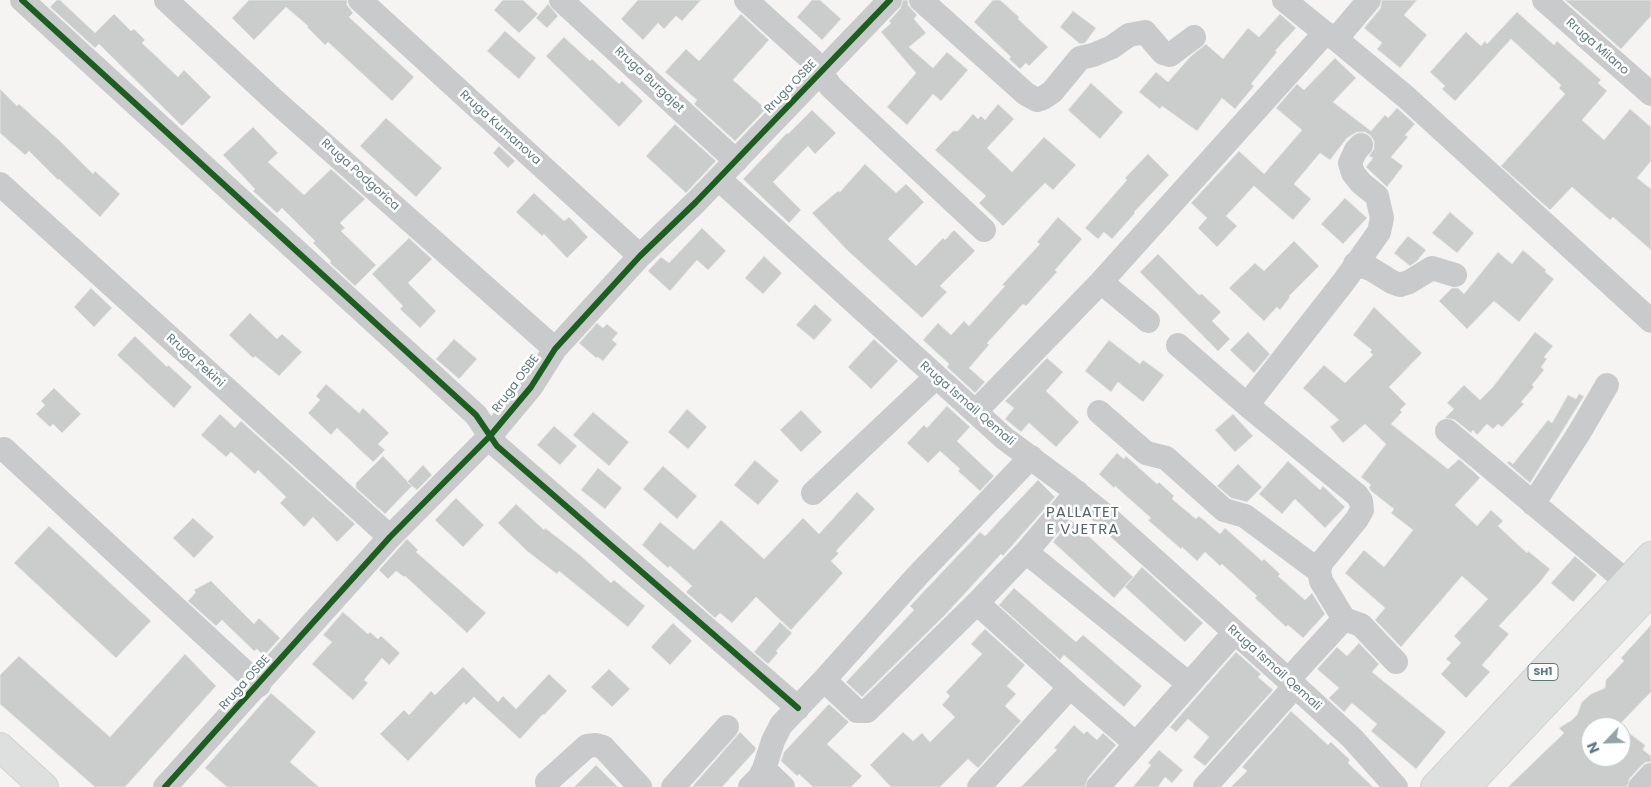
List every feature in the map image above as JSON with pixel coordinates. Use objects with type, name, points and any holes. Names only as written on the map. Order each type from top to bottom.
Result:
[{"type":"main road","name":"SH1","points":[[1466,787],[1644,592],[1651,556]]},
{"type":"main road","name":"SH1","points":[[1434,787],[1644,592]]},
{"type":"main road","points":[[0,747],[44,787]]},
{"type":"street","points":[[22,0],[476,415],[497,446],[798,708]]},
{"type":"street","name":"Rruga Podgorica","points":[[166,0],[282,106],[555,348]]},
{"type":"street","name":"Rruga Kumanova","points":[[360,0],[640,256]]},
{"type":"street","name":"Rruga Burgajet","points":[[561,0],[736,161]]},
{"type":"street","points":[[746,0],[812,60],[831,87],[984,230]]},
{"type":"street","name":"Rruga OSBE","points":[[165,787],[259,685],[390,537],[490,436],[531,387],[555,348],[640,256],[719,179],[890,0]]},
{"type":"street","points":[[922,0],[1026,94],[1037,100],[1052,92],[1080,58],[1112,46],[1129,35],[1145,32],[1163,52],[1170,55],[1194,37]]},
{"type":"street","points":[[1284,0],[1406,97],[1651,321]]},
{"type":"street","points":[[975,412],[1101,282],[1330,36],[1369,0]]},
{"type":"street","name":"Rruga Milano","points":[[1544,0],[1651,94]]},
{"type":"street","points":[[1247,405],[1379,232],[1382,218],[1377,196],[1361,183],[1353,173],[1350,163],[1356,150],[1361,145]]},
{"type":"street","name":"Rruga Ismail Qemali","points":[[719,179],[1004,438],[1077,492],[1292,683],[1352,738],[1396,787]]},
{"type":"street","name":"Rruga Pekini","points":[[0,184],[390,537]]},
{"type":"street","points":[[1356,264],[1371,269],[1400,285],[1409,282],[1432,268],[1455,274]]},
{"type":"street","points":[[1101,282],[1148,320]]},
{"type":"street","points":[[1178,345],[1247,405],[1358,495],[1362,510],[1320,563],[1319,571],[1322,581],[1344,619],[1360,625],[1396,662]]},
{"type":"street","points":[[812,493],[936,377]]},
{"type":"street","points":[[1533,504],[1580,433],[1607,385]]},
{"type":"street","points":[[1099,412],[1146,453],[1166,458],[1224,510],[1245,516],[1319,571]]},
{"type":"street","points":[[1447,431],[1533,504],[1644,592]]},
{"type":"street","points":[[4,449],[259,685]]},
{"type":"street","points":[[783,787],[757,778],[781,725],[918,575],[1031,457]]},
{"type":"street","points":[[824,680],[857,711],[867,711],[1026,552],[1077,492]]},
{"type":"street","points":[[1026,552],[1189,684]]},
{"type":"street","points":[[977,603],[1136,744]]},
{"type":"street","points":[[1205,787],[1344,619]]},
{"type":"street","points":[[1098,787],[1235,632]]},
{"type":"street","points":[[979,787],[1070,687]]},
{"type":"street","points":[[674,787],[727,727]]},
{"type":"street","points":[[547,782],[587,746],[596,745],[603,747],[640,787]]},
{"type":"street","points":[[1640,787],[1651,775]]},
{"type":"building","points":[[57,0],[60,0],[95,33],[114,14],[131,31],[134,29],[145,40],[142,43],[178,77],[184,70],[211,97],[182,126],[99,44],[95,48],[50,7]]},
{"type":"building","points":[[249,0],[347,0],[347,5],[353,13],[349,17],[414,77],[392,101],[328,42],[325,45],[308,26],[286,7],[254,40],[232,18]]},
{"type":"building","points":[[503,0],[523,0],[538,14],[519,33],[494,10]]},
{"type":"building","points":[[638,0],[701,0],[682,21],[676,16],[664,29],[658,23],[643,40],[621,19]]},
{"type":"building","points":[[812,0],[820,0],[841,19],[822,40],[797,17]]},
{"type":"building","points":[[903,0],[908,0],[908,5],[917,15],[914,19],[926,33],[909,47],[933,68],[947,52],[968,70],[941,101],[933,94],[907,125],[887,107],[916,73],[881,32],[891,23],[889,21],[900,9]]},
{"type":"building","points":[[993,0],[1000,0],[1048,47],[1029,66],[1026,63],[1020,69],[1009,59],[1011,57],[974,22]]},
{"type":"building","points":[[1382,0],[1417,0],[1404,15],[1427,35],[1400,68],[1377,49],[1382,43],[1364,28],[1380,9]]},
{"type":"building","points":[[1565,0],[1651,0],[1651,16],[1621,49]]},
{"type":"building","points":[[548,4],[558,16],[547,28],[536,18]]},
{"type":"building","points":[[1073,11],[1096,28],[1085,43],[1080,44],[1060,27]]},
{"type":"building","points":[[1517,12],[1554,45],[1557,41],[1601,80],[1598,83],[1607,91],[1582,120],[1604,140],[1630,109],[1651,127],[1651,161],[1637,178],[1651,189],[1651,250],[1613,217],[1610,220],[1572,187],[1550,210],[1501,166],[1565,94],[1559,88],[1561,85],[1511,39],[1455,101],[1442,89],[1445,86],[1430,72],[1466,32],[1481,46],[1485,41],[1487,44]]},
{"type":"building","points":[[741,14],[769,40],[733,80],[766,109],[735,141],[694,104],[697,100],[665,72],[686,49],[699,61]]},
{"type":"building","points":[[1280,14],[1296,28],[1275,51],[1277,52],[1251,84],[1254,86],[1235,109],[1222,98],[1197,131],[1162,106],[1160,109],[1139,92],[1156,72],[1168,82],[1191,56],[1206,44],[1223,59],[1248,28],[1259,37]]},
{"type":"building","points":[[505,31],[536,58],[519,79],[487,51]]},
{"type":"building","points":[[564,37],[619,84],[622,81],[643,101],[619,127],[546,56]]},
{"type":"building","points":[[1335,58],[1356,78],[1333,102],[1371,131],[1385,115],[1388,118],[1397,108],[1415,124],[1405,135],[1408,137],[1391,157],[1403,166],[1387,187],[1366,167],[1373,158],[1369,156],[1374,149],[1374,141],[1365,132],[1357,132],[1347,138],[1330,160],[1320,153],[1294,184],[1311,199],[1293,220],[1254,186],[1226,216],[1237,226],[1217,247],[1198,228],[1207,218],[1191,203],[1239,151],[1264,174],[1302,130],[1276,108],[1297,84],[1304,90]]},
{"type":"building","points":[[1091,83],[1123,112],[1100,139],[1068,110]]},
{"type":"building","points":[[0,89],[17,106],[19,104],[60,141],[93,174],[95,171],[120,194],[100,217],[29,151],[25,155],[0,133]]},
{"type":"building","points":[[998,104],[1014,119],[987,148],[1012,172],[1044,137],[1076,165],[1053,190],[1045,183],[1003,226],[979,203],[986,196],[935,150],[953,131],[958,131],[973,114],[978,119],[981,116],[985,120]]},
{"type":"building","points":[[812,110],[836,133],[815,154],[808,146],[773,182],[801,210],[789,223],[743,179]]},
{"type":"building","points":[[386,118],[442,168],[416,197],[360,146]]},
{"type":"building","points":[[675,124],[716,161],[686,193],[646,156]]},
{"type":"building","points":[[253,127],[278,153],[268,162],[304,195],[331,169],[365,199],[340,223],[345,228],[341,231],[376,265],[355,286],[330,263],[331,261],[313,243],[315,241],[282,208],[277,213],[253,191],[255,189],[223,155]]},
{"type":"building","points":[[499,146],[515,161],[508,168],[493,153]]},
{"type":"building","points":[[1148,154],[1169,175],[1134,212],[1112,239],[1104,232],[1098,239],[1085,228],[1127,180],[1125,178]]},
{"type":"building","points":[[865,164],[896,193],[906,184],[924,202],[888,239],[916,266],[943,238],[945,240],[954,230],[975,251],[940,286],[947,292],[922,318],[848,251],[812,213],[838,191],[840,192]]},
{"type":"building","points":[[534,193],[564,221],[569,217],[588,237],[567,258],[544,234],[542,236],[516,212]]},
{"type":"building","points":[[1345,198],[1367,218],[1343,244],[1321,224]]},
{"type":"building","points":[[1450,212],[1474,233],[1457,253],[1432,233]]},
{"type":"building","points":[[1058,217],[1082,239],[1055,270],[1057,272],[1026,306],[1023,304],[987,343],[989,345],[969,368],[985,382],[975,393],[947,367],[949,364],[923,340],[938,323],[951,335],[964,321],[969,326],[1005,286],[1002,285],[1040,244],[1037,242]]},
{"type":"building","points":[[702,228],[726,251],[708,270],[697,260],[670,291],[648,271],[661,257],[669,263]]},
{"type":"building","points":[[1408,236],[1426,250],[1410,266],[1394,253]]},
{"type":"building","points":[[409,238],[432,259],[408,283],[436,311],[420,328],[400,309],[403,306],[372,274]]},
{"type":"building","points":[[1294,241],[1319,266],[1289,296],[1280,310],[1277,307],[1264,321],[1229,288],[1255,263],[1264,271]]},
{"type":"building","points":[[1523,250],[1554,279],[1519,322],[1494,301],[1467,329],[1439,301],[1452,288],[1458,288],[1464,294],[1498,252],[1512,264]]},
{"type":"building","points":[[1158,254],[1199,295],[1202,294],[1221,312],[1212,321],[1230,339],[1218,351],[1140,272]]},
{"type":"building","points":[[764,256],[782,273],[763,294],[745,278]]},
{"type":"building","points":[[91,288],[112,308],[94,327],[74,307]]},
{"type":"building","points":[[815,304],[832,320],[814,340],[796,325]]},
{"type":"building","points":[[1374,307],[1422,353],[1389,387],[1406,404],[1400,410],[1402,412],[1391,424],[1448,469],[1459,459],[1474,472],[1480,478],[1455,505],[1477,526],[1491,510],[1503,521],[1498,526],[1527,553],[1528,551],[1550,569],[1499,626],[1509,634],[1482,665],[1490,672],[1466,698],[1441,674],[1451,663],[1446,659],[1461,643],[1454,636],[1488,599],[1462,576],[1401,647],[1375,620],[1385,608],[1345,573],[1364,550],[1384,567],[1413,530],[1391,513],[1394,509],[1371,491],[1369,487],[1371,485],[1361,477],[1386,444],[1365,424],[1343,443],[1330,427],[1339,420],[1303,388],[1324,365],[1345,383],[1373,355],[1370,352],[1372,350],[1353,335]]},
{"type":"building","points":[[250,313],[277,339],[282,334],[302,352],[279,376],[255,356],[253,358],[229,335]]},
{"type":"building","points":[[597,323],[603,328],[607,324],[618,333],[612,340],[617,344],[603,361],[598,357],[596,358],[579,343]]},
{"type":"building","points":[[1248,332],[1270,354],[1254,373],[1230,350]]},
{"type":"building","points":[[1535,332],[1553,346],[1544,357],[1547,359],[1541,367],[1544,370],[1532,385],[1534,387],[1521,402],[1524,404],[1502,427],[1498,424],[1493,429],[1487,424],[1477,435],[1473,430],[1471,433],[1455,420],[1445,418],[1454,409],[1447,403],[1464,385],[1480,400],[1493,387]]},
{"type":"building","points":[[135,336],[167,367],[168,365],[192,387],[174,408],[117,355]]},
{"type":"building","points":[[454,339],[477,359],[459,379],[436,359]]},
{"type":"building","points":[[874,339],[898,361],[871,389],[848,367]]},
{"type":"building","points":[[1109,340],[1140,364],[1143,360],[1164,375],[1143,402],[1118,382],[1111,392],[1085,371]]},
{"type":"building","points":[[1047,358],[1063,372],[1046,391],[1079,422],[1056,447],[1029,423],[1021,432],[1005,419],[1014,408],[1005,401]]},
{"type":"building","points":[[326,384],[359,413],[363,408],[389,433],[378,444],[385,450],[373,462],[337,428],[331,435],[308,413],[320,400],[316,396]]},
{"type":"building","points":[[54,388],[81,414],[62,433],[53,424],[50,427],[36,414],[45,405],[41,401]]},
{"type":"building","points":[[1579,394],[1584,396],[1530,483],[1507,463],[1509,461],[1513,464],[1548,420],[1552,423],[1568,395],[1576,399]]},
{"type":"building","points":[[947,406],[970,427],[957,441],[994,476],[980,491],[940,451],[928,463],[907,443],[924,425],[927,428]]},
{"type":"building","points":[[687,409],[707,427],[688,449],[668,432]]},
{"type":"building","points":[[801,410],[822,432],[801,452],[780,430]]},
{"type":"building","points":[[593,412],[629,442],[609,466],[573,435]]},
{"type":"building","points":[[220,414],[235,428],[241,421],[355,524],[337,542],[313,517],[304,527],[280,503],[286,497],[258,470],[255,474],[231,452],[226,457],[201,435]]},
{"type":"building","points":[[1233,414],[1253,436],[1235,452],[1215,430]]},
{"type":"building","points":[[554,426],[577,446],[560,465],[537,445]]},
{"type":"building","points":[[1117,453],[1124,459],[1126,456],[1157,484],[1159,482],[1174,496],[1172,499],[1196,519],[1199,516],[1220,534],[1225,528],[1262,561],[1264,559],[1280,574],[1278,576],[1305,600],[1312,593],[1325,614],[1303,638],[1288,625],[1286,627],[1255,598],[1257,596],[1222,564],[1220,566],[1205,552],[1197,561],[1182,547],[1181,549],[1148,520],[1151,518],[1099,474]]},
{"type":"building","points":[[383,456],[412,486],[385,514],[356,488],[356,483]]},
{"type":"building","points":[[755,460],[779,481],[758,505],[734,485]]},
{"type":"building","points":[[1288,461],[1320,490],[1323,486],[1345,507],[1325,528],[1295,499],[1282,514],[1259,494]]},
{"type":"building","points":[[1238,464],[1262,487],[1247,502],[1231,498],[1217,486]]},
{"type":"building","points":[[423,465],[432,475],[417,490],[407,482]]},
{"type":"building","points":[[663,466],[697,496],[677,519],[643,489]]},
{"type":"building","points":[[598,468],[622,488],[605,509],[581,490]]},
{"type":"building","points":[[1038,480],[1055,497],[1003,556],[1001,554],[946,614],[862,697],[846,682],[914,610],[910,606],[980,532],[985,536]]},
{"type":"building","points":[[857,492],[875,509],[836,551],[839,553],[831,561],[843,573],[791,630],[756,597],[732,623],[720,613],[715,618],[686,592],[692,586],[670,566],[668,568],[642,545],[660,522],[694,550],[721,520],[764,559],[803,518],[819,534]]},
{"type":"building","points":[[456,498],[484,525],[463,547],[435,520]]},
{"type":"building","points":[[516,504],[544,530],[545,528],[581,556],[611,583],[614,580],[645,606],[628,627],[559,571],[557,574],[527,551],[498,523]]},
{"type":"building","points":[[193,518],[214,537],[194,558],[173,538]]},
{"type":"building","points":[[1071,520],[1133,577],[1114,598],[1053,542]]},
{"type":"building","points":[[49,526],[151,621],[116,658],[14,563]]},
{"type":"building","points":[[407,539],[418,550],[416,552],[486,613],[467,633],[405,576],[396,571],[388,579],[379,570]]},
{"type":"building","points":[[1575,556],[1597,575],[1573,602],[1551,583]]},
{"type":"building","points":[[1142,567],[1203,623],[1185,642],[1125,587]]},
{"type":"building","points":[[211,581],[254,624],[259,618],[280,638],[264,656],[257,649],[254,651],[222,620],[216,626],[188,601],[196,592],[194,590]]},
{"type":"building","points":[[1014,588],[1076,642],[1083,635],[1142,686],[1124,707],[1064,655],[1060,660],[999,605]]},
{"type":"building","points":[[343,612],[368,634],[370,632],[378,639],[381,636],[400,653],[389,665],[382,658],[364,680],[368,683],[353,700],[312,664],[332,642],[323,635]]},
{"type":"building","points":[[780,622],[792,633],[776,651],[778,653],[768,664],[754,652]]},
{"type":"building","points":[[673,623],[692,641],[670,665],[651,647]]},
{"type":"building","points":[[1651,625],[1651,692],[1627,717],[1581,717],[1581,767],[1631,767],[1631,734],[1645,745],[1643,750],[1651,756],[1651,762],[1646,762],[1641,766],[1630,778],[1627,787],[1508,787],[1564,733],[1559,728],[1577,715],[1582,702],[1591,694],[1605,688],[1606,680],[1624,661],[1621,658]]},
{"type":"building","points":[[985,629],[1025,665],[1007,686],[1016,694],[1005,706],[1021,721],[978,768],[968,759],[940,787],[891,787],[870,765],[903,732],[913,741],[922,733],[930,742],[955,717],[942,705],[950,696],[946,692],[982,654],[971,644]]},
{"type":"building","points":[[1359,643],[1379,664],[1372,672],[1446,732],[1416,769],[1371,731],[1377,724],[1352,703],[1344,712],[1329,698],[1339,688],[1317,669],[1337,647],[1347,656]]},
{"type":"building","points":[[1236,652],[1261,674],[1258,677],[1273,690],[1205,766],[1193,757],[1209,737],[1188,719],[1176,732],[1170,727]]},
{"type":"building","points":[[185,654],[216,686],[125,787],[95,787],[0,704],[0,675],[19,656],[110,737]]},
{"type":"building","points":[[463,667],[498,702],[503,696],[516,709],[549,674],[567,691],[520,739],[474,697],[466,705],[464,702],[408,761],[380,734],[404,710],[409,715],[431,691],[435,695]]},
{"type":"building","points":[[609,669],[630,689],[612,707],[591,687]]},
{"type":"building","points":[[271,693],[316,732],[290,762],[319,787],[227,787],[205,768]]},
{"type":"building","points":[[829,704],[849,722],[827,744],[862,776],[851,787],[813,787],[799,774],[797,776],[781,761],[784,752]]},
{"type":"building","points":[[1291,711],[1328,745],[1331,742],[1350,760],[1348,763],[1373,787],[1231,787],[1247,771],[1242,767]]},
{"type":"building","points":[[1074,725],[1084,734],[1087,731],[1097,740],[1103,733],[1116,745],[1088,778],[1085,787],[1021,787],[1057,750],[1054,748]]},
{"type":"building","points":[[740,732],[756,748],[755,751],[722,787],[692,787]]},
{"type":"building","points":[[1159,750],[1183,770],[1172,783],[1165,777],[1158,787],[1133,787],[1151,765],[1148,763]]},
{"type":"building","points":[[596,765],[618,787],[574,787]]},
{"type":"cycle path","points":[[22,0],[476,415],[497,446],[798,708]]},
{"type":"cycle path","points":[[165,787],[390,537],[490,436],[531,387],[555,349],[640,256],[696,202],[890,0]]},
{"type":"district","name":"PALLATET E VJETRA","points":[[1083,522]]}]
